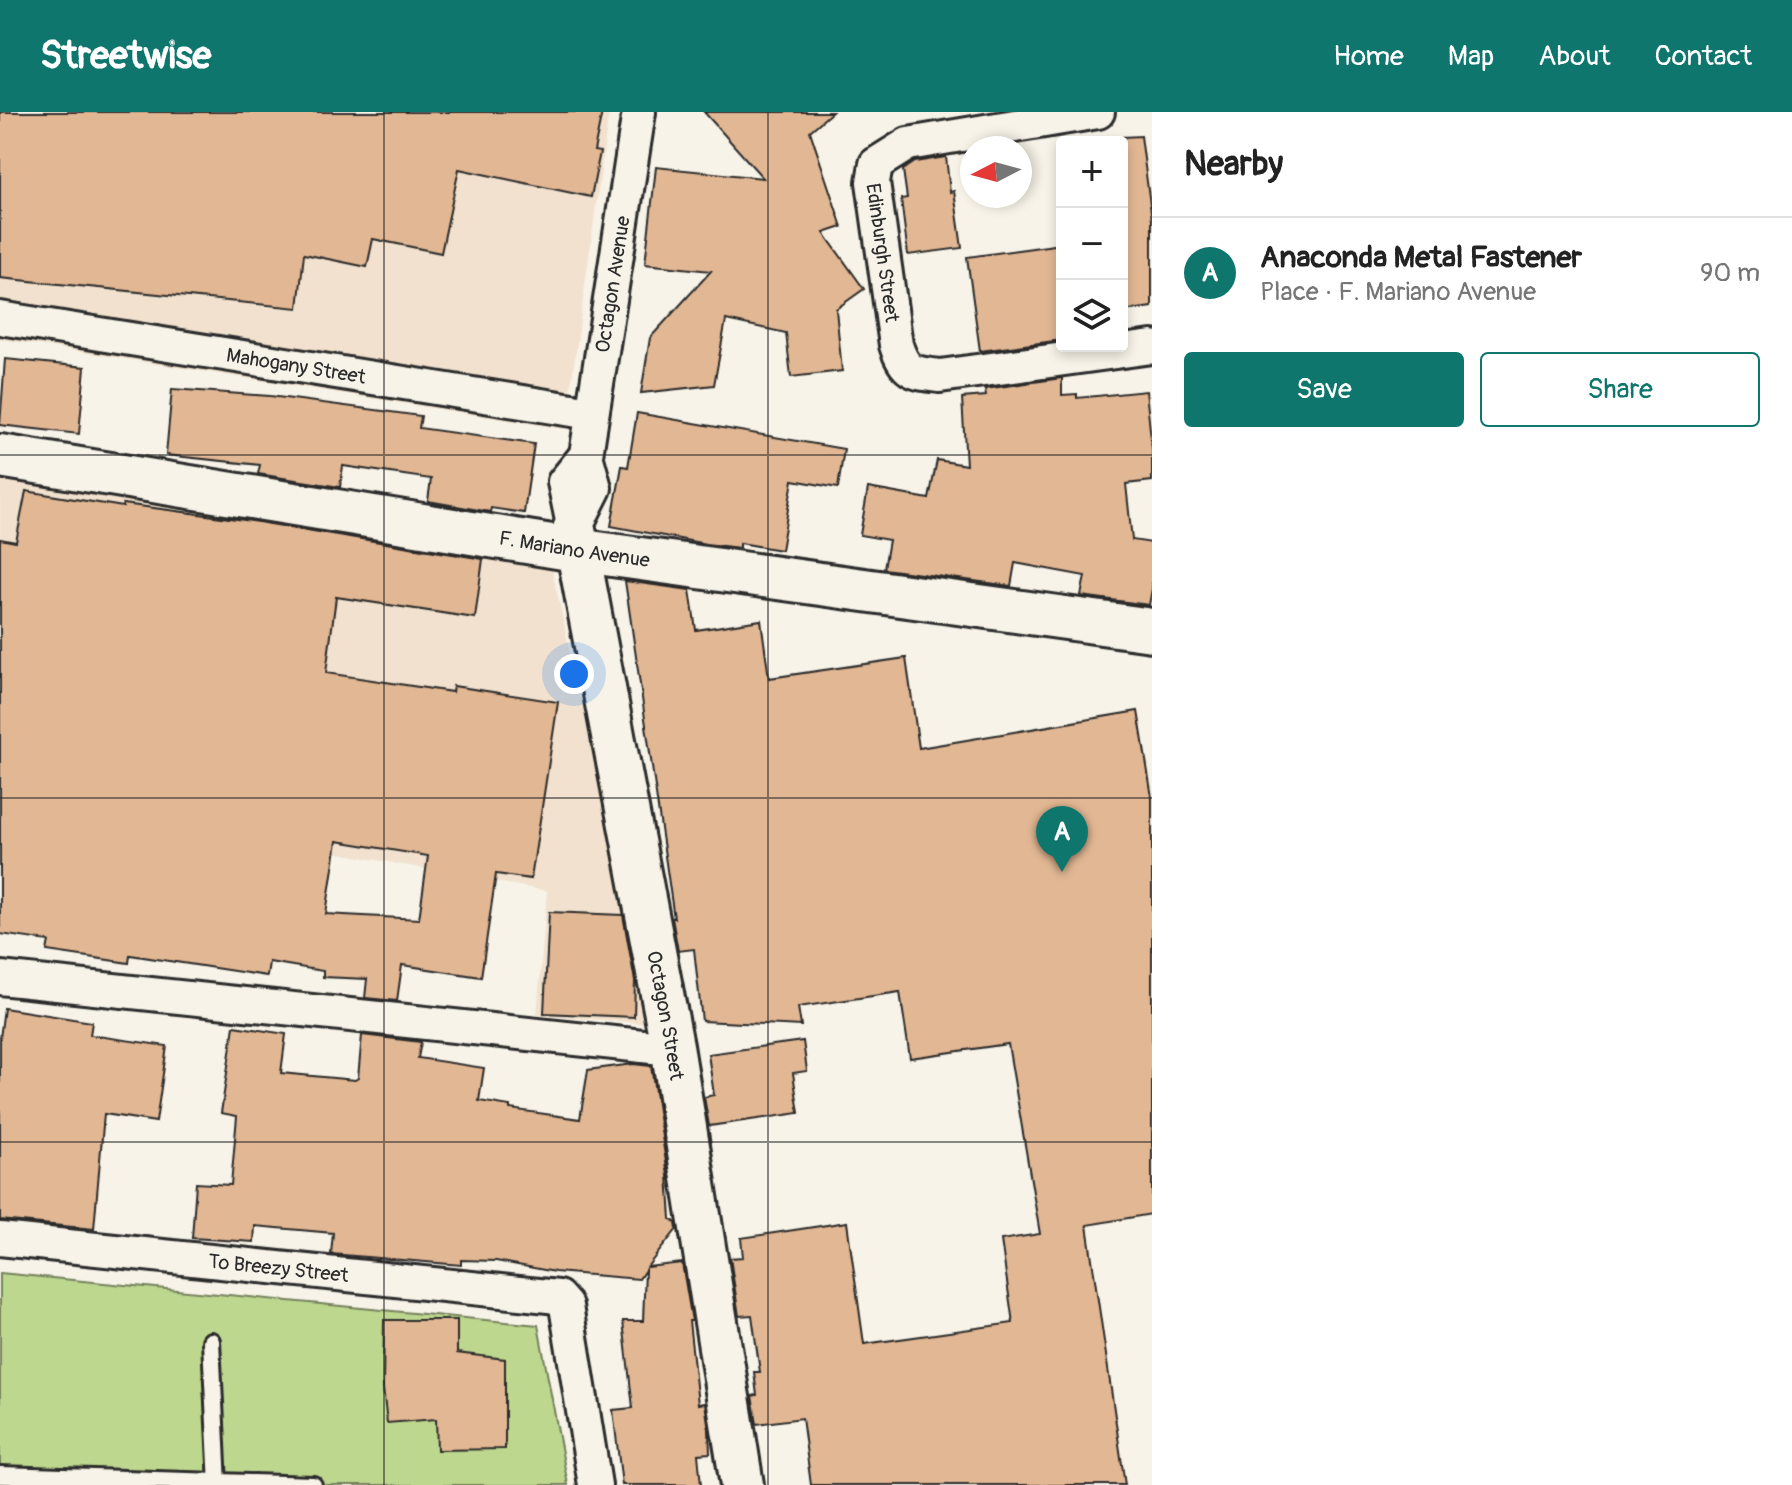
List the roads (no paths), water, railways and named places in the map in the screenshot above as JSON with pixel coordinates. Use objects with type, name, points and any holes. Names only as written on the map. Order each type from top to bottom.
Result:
[{"type":"street","name":"Octagon Avenue","points":[[575,540],[564,482],[586,455],[639,112]]},
{"type":"street","name":"Edinburgh Street","points":[[1098,112],[908,144],[876,164],[873,182],[896,345],[901,362],[914,374],[940,376],[1152,347]]},
{"type":"street","name":"Mahogany Street","points":[[0,318],[591,413]]},
{"type":"street","name":"F. Mariano Avenue","points":[[0,456],[575,540],[1152,630]]},
{"type":"street","name":"Octagon Street","points":[[575,540],[672,1046],[742,1485]]},
{"type":"street","points":[[0,978],[636,1045],[672,1046]]},
{"type":"street","name":"To Breezy Street","points":[[0,1239],[558,1297],[566,1306],[595,1485]]},
{"type":"lane","points":[[211,1341],[218,1483]]},
{"type":"lane","points":[[0,1475],[313,1485]]},
{"type":"place","name":"Anaconda Metal Fastener","points":[[1062,872]]}]
